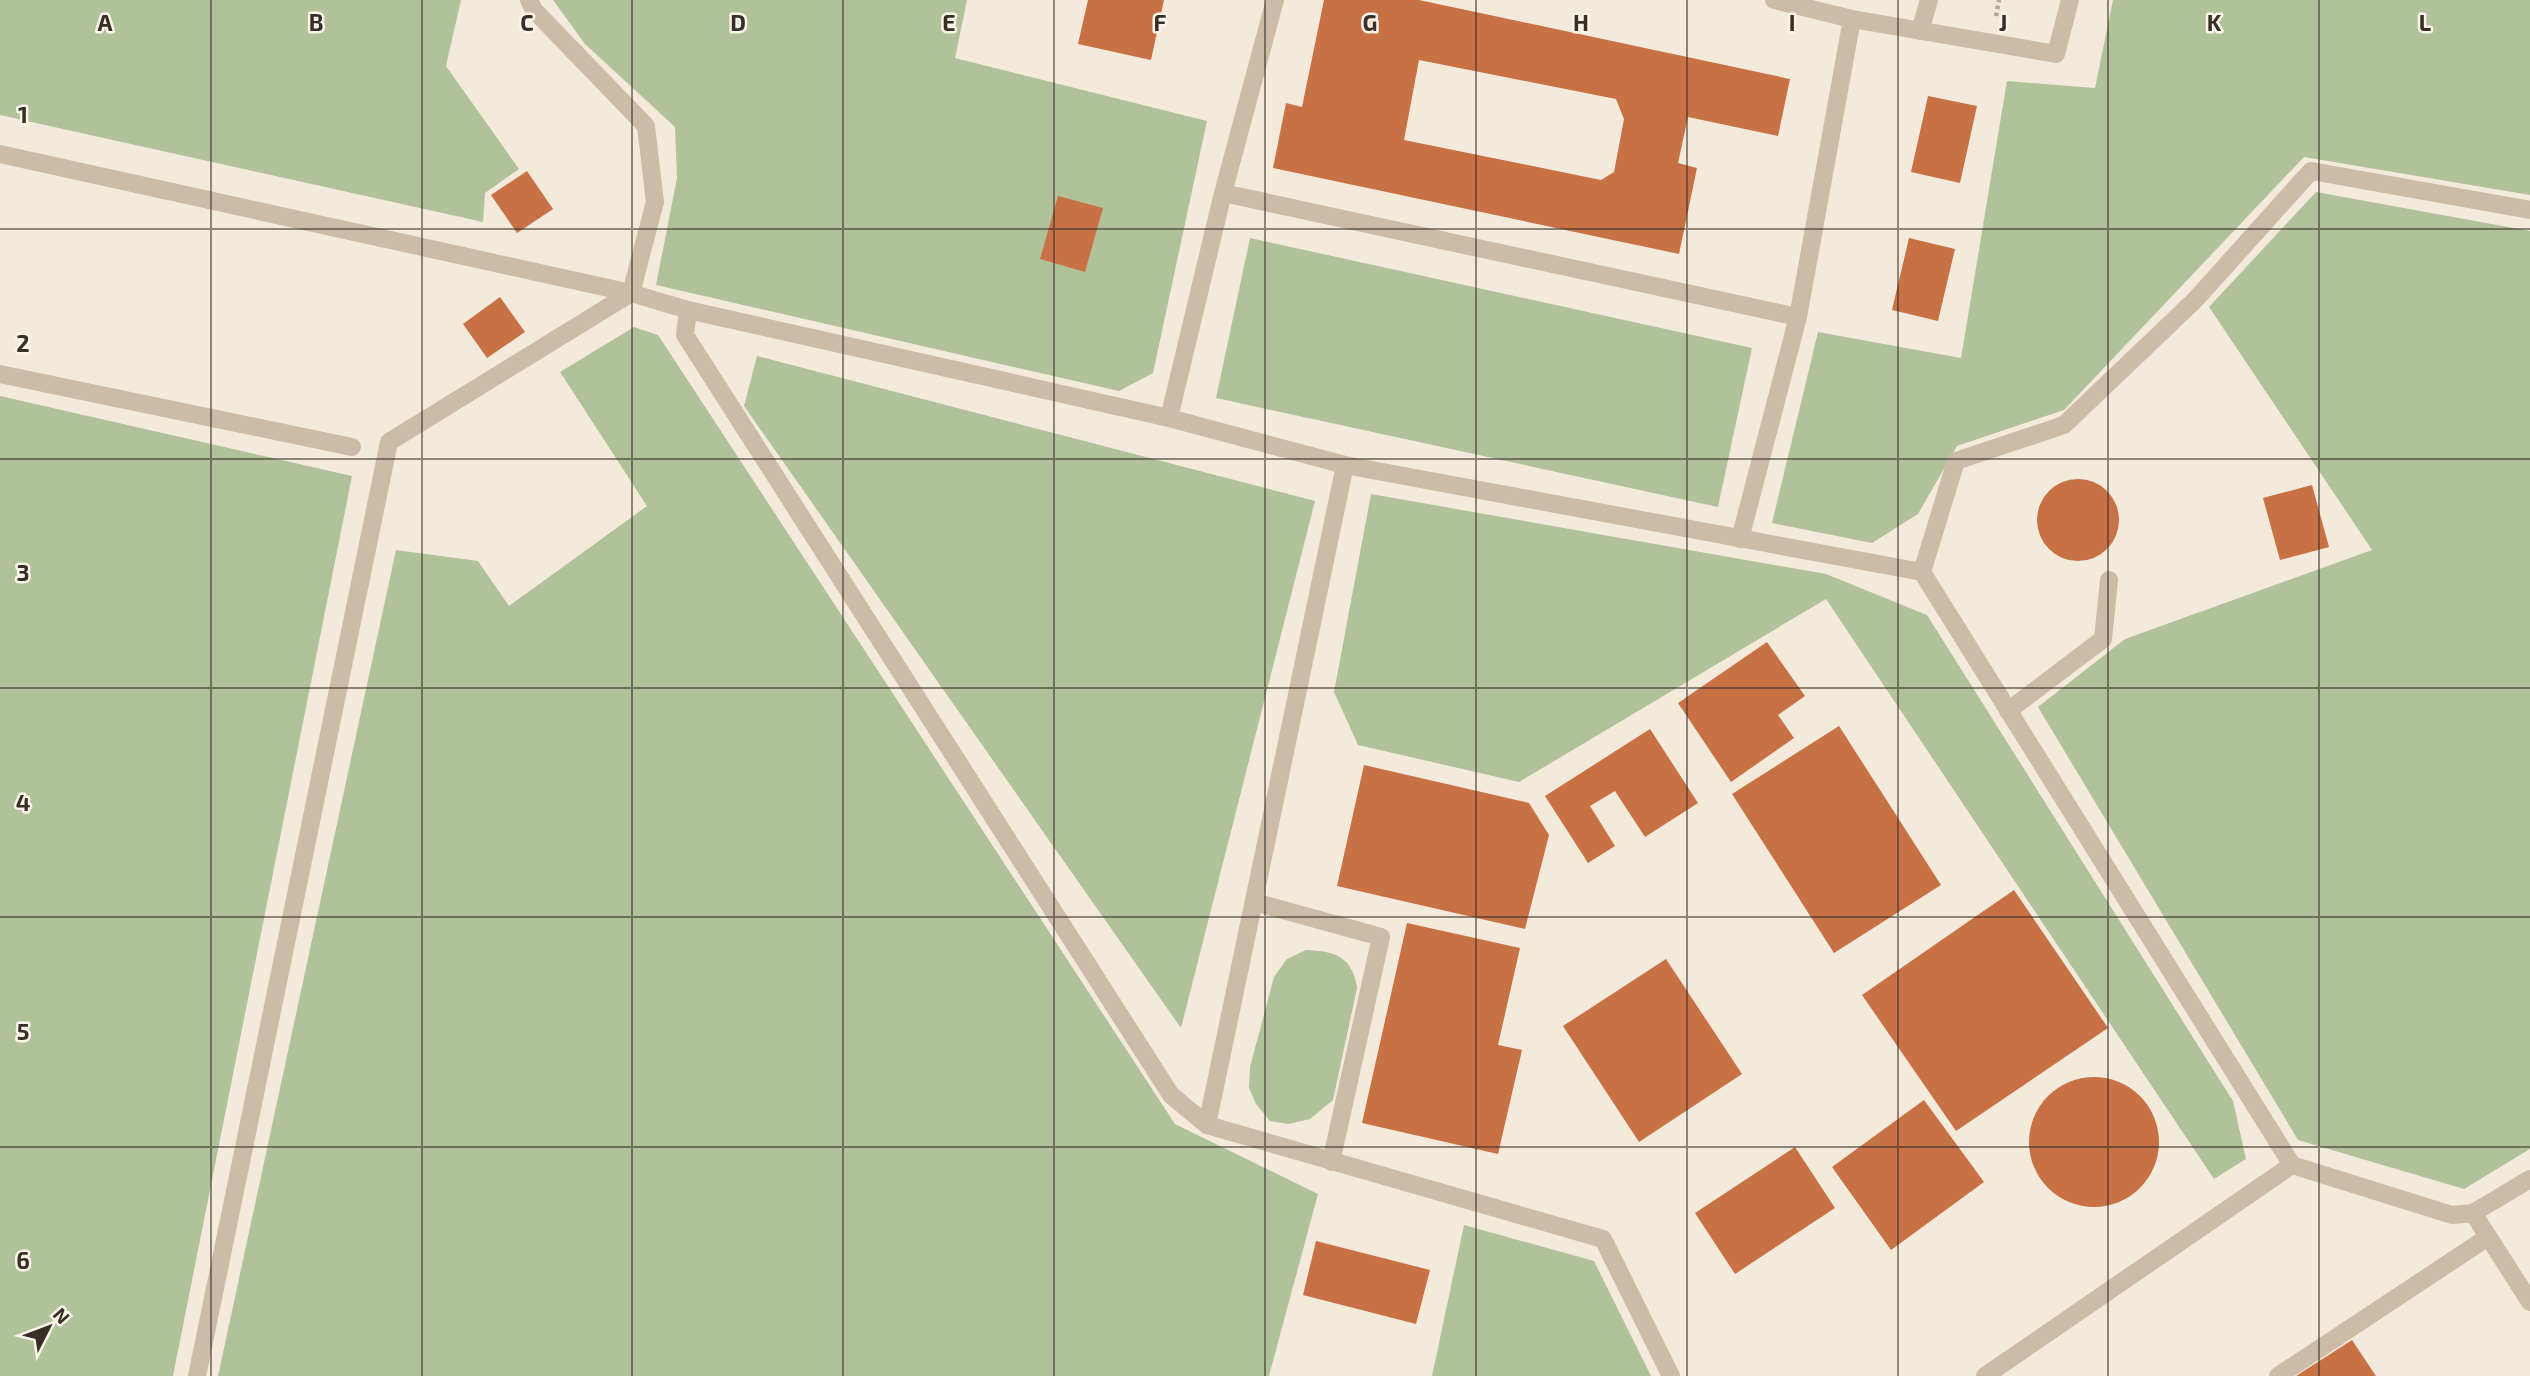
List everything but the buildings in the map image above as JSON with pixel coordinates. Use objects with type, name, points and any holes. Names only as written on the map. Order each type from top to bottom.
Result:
[{"type":"lane","points":[[197,1376],[389,442],[631,293],[655,202],[646,126],[534,10],[529,0]]},
{"type":"lane","points":[[1169,418],[1223,192],[1275,0]]},
{"type":"lane","points":[[1774,0],[1852,19],[2056,54],[2070,0]]},
{"type":"lane","points":[[1920,31],[1929,0]]},
{"type":"lane","points":[[1740,539],[1798,317],[1852,19]]},
{"type":"lane","points":[[0,154],[631,293],[688,310],[1169,418],[1345,465],[1922,572],[2292,1165],[2452,1215],[2473,1213],[2530,1179]]},
{"type":"lane","points":[[1922,572],[1956,461],[2064,425],[2195,300],[2311,171],[2530,210]]},
{"type":"lane","points":[[1223,192],[1798,317]]},
{"type":"lane","points":[[688,310],[685,335],[1171,1095],[1207,1125],[1603,1239],[1671,1376]]},
{"type":"lane","points":[[0,374],[352,447]]},
{"type":"lane","points":[[1207,1125],[1345,465]]},
{"type":"lane","points":[[2008,711],[2103,639],[2109,580]]},
{"type":"lane","points":[[1254,902],[1381,937],[1331,1162]]},
{"type":"lane","points":[[1984,1376],[2292,1165]]},
{"type":"lane","points":[[2473,1213],[2530,1302]]},
{"type":"lane","points":[[2278,1376],[2488,1237]]},
{"type":"green space","points":[[0,0],[461,0],[446,66],[519,169],[485,193],[483,222],[0,115]]},
{"type":"green space","points":[[553,0],[967,0],[955,58],[1207,121],[1153,373],[1119,391],[656,285],[677,178],[675,127],[585,44]]},
{"type":"green space","points":[[2113,0],[2530,0],[2530,195],[2304,157],[2064,410],[1957,446],[1918,514],[1872,543],[1772,523],[1818,332],[1961,358],[2007,81],[2095,88]]},
{"type":"green space","points":[[2316,192],[2530,231],[2530,1149],[2464,1189],[2298,1140],[2038,707],[2125,639],[2372,550],[2209,307]]},
{"type":"green space","points":[[1250,238],[1752,348],[1718,507],[1216,398]]},
{"type":"green space","points":[[634,327],[658,335],[1175,1124],[1318,1194],[1269,1376],[218,1376],[396,550],[478,561],[509,606],[647,506],[560,372]]},
{"type":"green space","points":[[757,356],[1315,501],[1181,1028],[744,406]]},
{"type":"green space","points":[[0,396],[352,476],[173,1376],[0,1376]]},
{"type":"green space","points":[[1371,494],[1826,574],[1927,615],[2233,1101],[2246,1159],[2214,1179],[1826,599],[1519,782],[1358,745],[1334,692]]},
{"type":"green space","points":[[1306,950],[1326,952],[1341,958],[1351,969],[1357,988],[1333,1100],[1310,1119],[1288,1124],[1270,1121],[1256,1104],[1249,1088],[1250,1067],[1274,977],[1287,959]]},
{"type":"green space","points":[[1464,1225],[1594,1261],[1651,1376],[1432,1376]]}]
